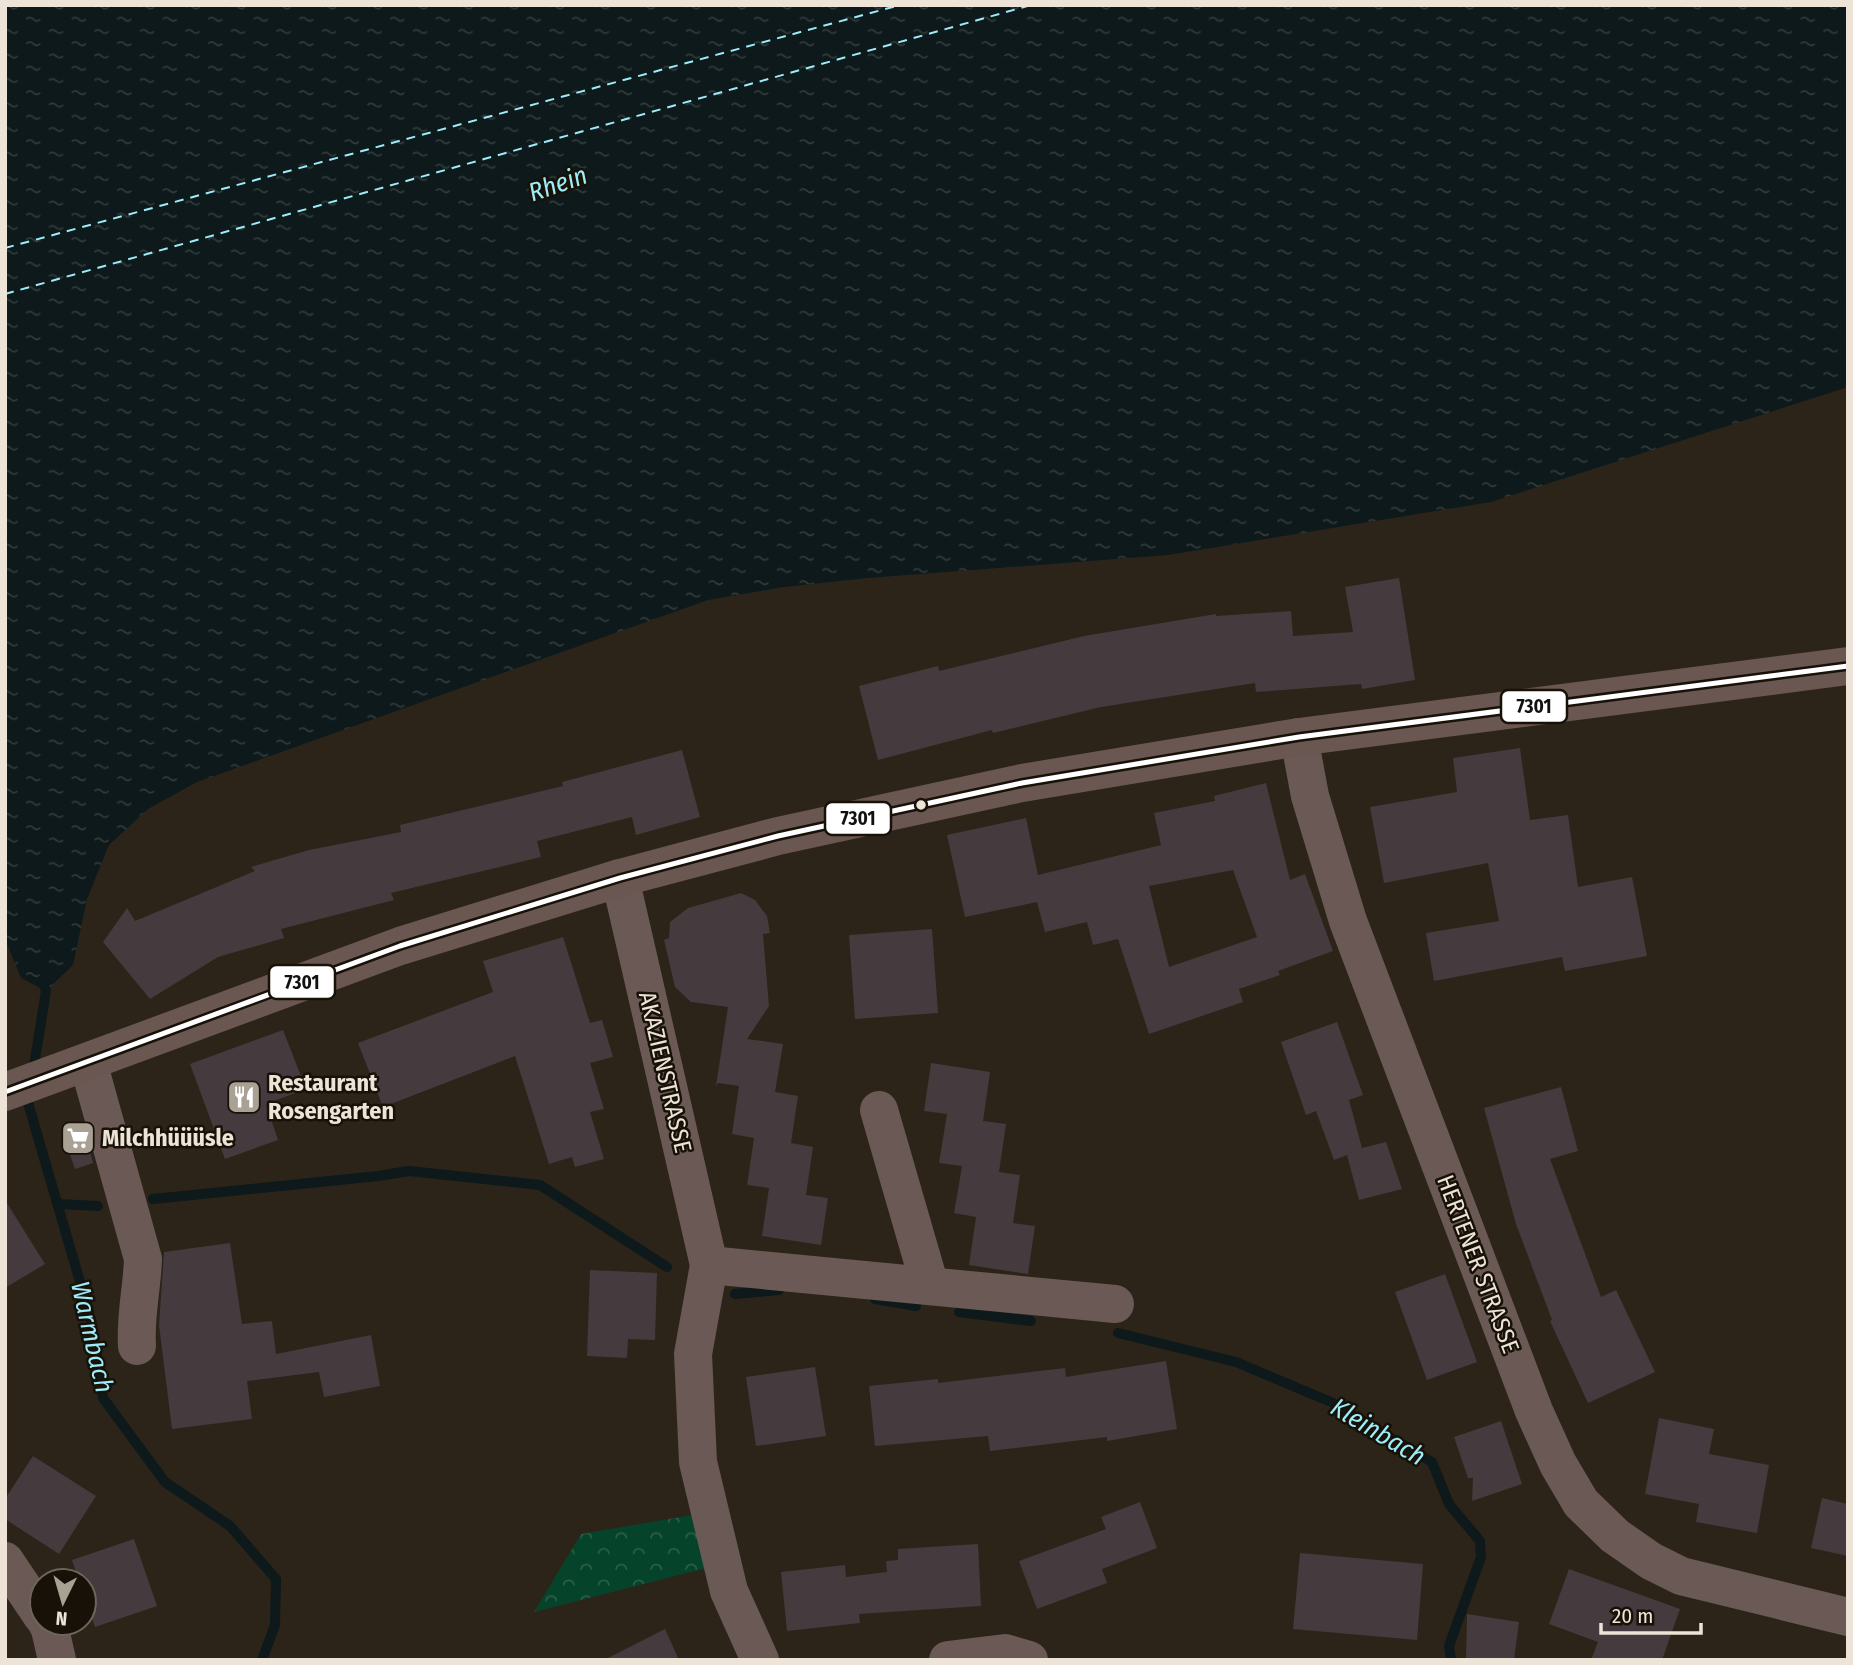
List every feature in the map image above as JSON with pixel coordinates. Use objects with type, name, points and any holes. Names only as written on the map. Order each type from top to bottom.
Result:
[{"type":"main road","points":[[10,1090],[400,946],[620,878],[778,836],[1035,780],[1299,737],[1848,666]]},
{"type":"street","name":"HERTENER STRASSE","points":[[1299,737],[1310,796],[1348,921],[1534,1411],[1558,1464],[1581,1503],[1615,1536],[1651,1561],[1681,1576],[1848,1616]]},
{"type":"street","name":"AKAZIENSTRASSE","points":[[620,878],[709,1265],[693,1353],[698,1462],[729,1591],[760,1660]]},
{"type":"street","points":[[74,1067],[143,1259],[142,1290],[136,1319],[137,1346]]},
{"type":"street","points":[[879,1110],[930,1286]]},
{"type":"street","points":[[709,1265],[1115,1304]]},
{"type":"street","points":[[5,1561],[28,1595]]},
{"type":"street","points":[[52,1637],[57,1660]]},
{"type":"street","points":[[948,1660],[1005,1653],[1030,1660]]},
{"type":"green space","points":[[698,1514],[706,1568],[534,1612],[581,1534]]},
{"type":"water","name":"Rhein","points":[[5,5],[1848,5],[1848,387],[1491,502],[1168,555],[868,578],[784,587],[708,600],[197,782],[148,809],[109,845],[87,899],[73,965],[46,991],[21,978],[5,939]]},
{"type":"building","points":[[1399,578],[1415,680],[1362,689],[1361,684],[1256,692],[1255,683],[1101,707],[993,733],[992,730],[878,760],[859,686],[938,666],[939,671],[1084,636],[1216,614],[1291,611],[1293,636],[1353,632],[1345,587]]},
{"type":"building","points":[[1520,748],[1530,820],[1568,815],[1578,887],[1632,877],[1647,956],[1565,971],[1562,957],[1434,981],[1426,933],[1499,921],[1488,863],[1384,883],[1370,807],[1457,792],[1453,758]]},
{"type":"building","points":[[682,750],[700,817],[636,835],[632,817],[537,841],[541,857],[391,893],[394,900],[281,929],[284,938],[218,957],[150,999],[103,942],[127,908],[135,921],[255,871],[251,867],[309,850],[401,832],[400,825],[563,786],[562,782]]},
{"type":"building","points":[[1266,783],[1290,880],[1305,874],[1333,951],[1278,971],[1280,975],[1239,989],[1243,1002],[1149,1034],[1118,939],[1093,945],[1087,922],[1045,932],[1037,902],[965,917],[947,835],[1026,818],[1038,875],[1161,845],[1154,813],[1215,801],[1214,796]],"holes":[[[1233,870],[1257,937],[1169,967],[1149,886]]]},
{"type":"building","points":[[741,893],[755,900],[767,916],[770,933],[763,934],[769,1006],[747,1039],[783,1044],[775,1092],[798,1096],[791,1143],[813,1147],[806,1195],[828,1198],[821,1245],[762,1236],[769,1188],[747,1185],[754,1138],[732,1134],[739,1086],[718,1083],[716,1086],[728,1007],[691,1002],[675,987],[664,940],[669,938],[670,922],[688,908]]},
{"type":"building","points":[[932,929],[938,1013],[855,1019],[849,935]]},
{"type":"building","points":[[563,937],[590,1023],[602,1020],[613,1057],[590,1063],[604,1109],[590,1112],[604,1159],[575,1167],[572,1157],[549,1164],[515,1056],[383,1107],[358,1043],[493,992],[483,961]]},
{"type":"building","points":[[1337,1022],[1363,1095],[1349,1100],[1362,1148],[1386,1142],[1402,1189],[1359,1200],[1347,1155],[1334,1160],[1316,1111],[1306,1115],[1281,1042]]},
{"type":"building","name":"Restaurant Rosengarten","points":[[283,1030],[306,1089],[266,1104],[278,1140],[225,1159],[190,1064]]},
{"type":"building","points":[[931,1063],[990,1072],[983,1121],[1006,1124],[999,1172],[1020,1175],[1013,1223],[1035,1226],[1028,1274],[969,1265],[976,1217],[954,1213],[962,1166],[939,1163],[947,1114],[924,1111]]},
{"type":"building","points":[[1561,1087],[1578,1151],[1550,1159],[1601,1297],[1616,1290],[1655,1372],[1588,1403],[1550,1321],[1552,1320],[1516,1224],[1484,1108]]},
{"type":"building","points":[[84,1128],[93,1163],[75,1169],[63,1135]]},
{"type":"building","points":[[5,1200],[45,1264],[5,1288]]},
{"type":"building","points":[[230,1243],[242,1324],[272,1321],[276,1354],[371,1335],[380,1386],[324,1397],[319,1372],[247,1381],[252,1419],[172,1429],[159,1325],[164,1252]]},
{"type":"building","points":[[590,1270],[657,1273],[655,1340],[628,1339],[627,1358],[587,1356]]},
{"type":"building","points":[[1445,1274],[1477,1362],[1427,1380],[1395,1292]]},
{"type":"building","points":[[1166,1361],[1177,1429],[1107,1441],[1107,1437],[990,1451],[988,1436],[875,1446],[869,1386],[938,1379],[938,1383],[1065,1368],[1066,1377]]},
{"type":"building","points":[[815,1367],[826,1436],[756,1446],[746,1377]]},
{"type":"building","points":[[1659,1418],[1714,1429],[1709,1454],[1769,1465],[1757,1533],[1696,1522],[1699,1504],[1645,1494]]},
{"type":"building","points":[[1501,1421],[1522,1484],[1472,1501],[1473,1478],[1468,1478],[1454,1437]]},
{"type":"building","points":[[33,1456],[96,1496],[59,1554],[5,1519],[5,1499]]},
{"type":"building","points":[[1822,1498],[1848,1504],[1848,1556],[1811,1548]]},
{"type":"building","points":[[1140,1502],[1157,1548],[1102,1569],[1107,1583],[1037,1609],[1019,1561],[1106,1529],[1101,1517]]},
{"type":"building","points":[[134,1539],[157,1606],[98,1626],[98,1567],[74,1567],[72,1560]]},
{"type":"building","points":[[978,1544],[981,1606],[859,1614],[860,1623],[787,1631],[781,1572],[845,1565],[846,1577],[887,1572],[886,1561],[898,1560],[898,1549]]},
{"type":"building","points":[[1300,1553],[1423,1564],[1417,1640],[1293,1629]]},
{"type":"building","points":[[1569,1569],[1680,1609],[1662,1660],[1591,1660],[1598,1642],[1549,1624]]},
{"type":"building","points":[[1467,1614],[1519,1622],[1514,1660],[1466,1660]]},
{"type":"building","points":[[665,1629],[679,1660],[604,1660]]},
{"type":"waterway","name":"Warmbach","points":[[33,1072],[46,991],[42,980]]},
{"type":"waterway","name":"Warmbach","points":[[29,1094],[28,1103],[92,1323],[103,1398],[165,1482],[230,1526],[276,1579],[275,1625],[262,1660]]},
{"type":"waterway","points":[[153,1199],[409,1171],[540,1185],[667,1267]]},
{"type":"waterway","points":[[58,1204],[98,1206]]},
{"type":"waterway","points":[[735,1294],[779,1290]]},
{"type":"waterway","points":[[875,1299],[916,1306]]},
{"type":"waterway","points":[[959,1312],[1031,1321]]},
{"type":"waterway","name":"Kleinbach","points":[[1118,1333],[1236,1362],[1331,1402],[1432,1462],[1449,1504],[1480,1541],[1481,1557],[1449,1646],[1451,1660]]},
{"type":"ferry route","points":[[5,248],[900,5]]},
{"type":"ferry route","points":[[5,294],[1031,5]]},
{"type":"transit line","name":"7301","points":[[5,1092],[400,946],[620,878],[778,836],[1022,783],[1299,737],[1848,666]]},
{"type":"place","name":"Restaurant Rosengarten","points":[[244,1097]]},
{"type":"place","name":"Milchhüüüsle","points":[[78,1138]]}]
